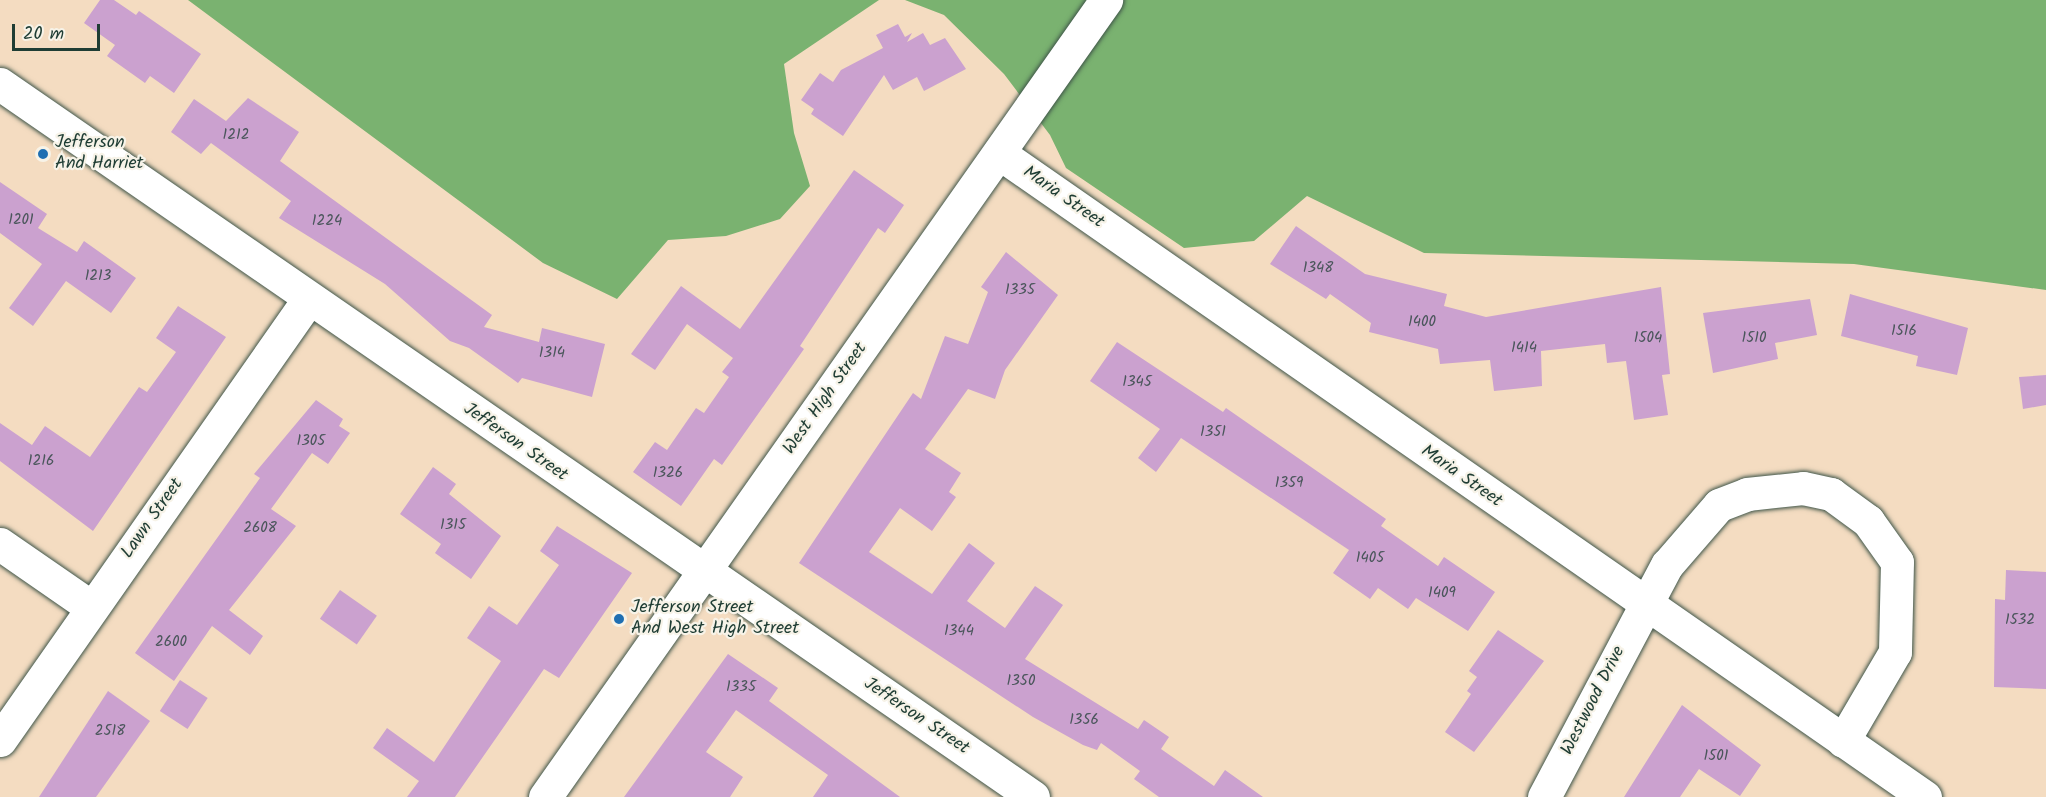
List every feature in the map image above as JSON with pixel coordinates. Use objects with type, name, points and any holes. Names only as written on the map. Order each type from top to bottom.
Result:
[{"type":"street","name":"West High Street","points":[[545,797],[1106,0]]},
{"type":"street","name":"Jefferson Street","points":[[0,84],[308,300],[1033,797]]},
{"type":"street","name":"Maria Street","points":[[999,153],[1644,605],[1925,797]]},
{"type":"street","name":"Lawn Street","points":[[0,740],[308,300]]},
{"type":"street","name":"Westwood Drive","points":[[1544,797],[1644,605],[1682,544],[1719,505],[1747,494],[1803,488],[1849,503],[1885,540],[1897,562],[1899,621],[1895,652],[1844,741]]},
{"type":"street","points":[[0,544],[91,607]]},
{"type":"green space","points":[[188,0],[879,0],[784,64],[794,133],[810,186],[780,219],[726,236],[668,240],[617,299],[543,263]]},
{"type":"green space","points":[[905,0],[2046,0],[2046,290],[1854,264],[1424,253],[1307,196],[1254,241],[1184,248],[1066,168],[1050,135],[1004,74],[944,15]]},
{"type":"building","points":[[100,0],[114,0],[136,15],[139,11],[201,54],[174,93],[150,76],[145,83],[107,56],[115,45],[84,23]]},
{"type":"building","points":[[898,24],[905,37],[912,33],[907,42],[923,33],[930,45],[945,38],[966,69],[924,91],[917,77],[893,90],[884,75],[843,136],[811,114],[814,109],[801,100],[820,73],[833,82],[841,70],[883,48],[876,35]]},
{"type":"building","points":[[248,98],[299,132],[280,161],[492,315],[484,327],[539,342],[542,328],[605,344],[592,397],[522,378],[518,383],[469,348],[450,341],[385,284],[279,218],[291,201],[211,143],[201,154],[171,132],[194,99],[226,121]]},
{"type":"building","points":[[854,170],[904,205],[885,233],[878,228],[800,346],[804,349],[722,465],[714,459],[681,506],[633,472],[655,442],[667,450],[696,408],[704,413],[729,377],[722,372],[733,358],[687,324],[655,370],[631,354],[681,286],[740,329]]},
{"type":"building","points":[[0,182],[47,214],[38,228],[77,252],[84,241],[136,278],[111,313],[66,281],[33,326],[9,308],[42,264],[0,233]]},
{"type":"building","points":[[1296,226],[1365,274],[1447,294],[1444,306],[1486,317],[1661,287],[1670,374],[1662,375],[1668,415],[1634,420],[1626,361],[1607,363],[1605,344],[1541,351],[1542,386],[1494,391],[1490,360],[1440,364],[1438,349],[1369,332],[1371,323],[1330,294],[1326,299],[1270,264]]},
{"type":"building","points":[[1006,252],[1058,295],[1005,370],[995,399],[968,389],[925,449],[961,473],[949,492],[956,497],[932,531],[900,508],[869,552],[932,594],[969,543],[995,563],[967,601],[1005,628],[1035,586],[1063,605],[1025,659],[1138,729],[1144,720],[1169,737],[1161,749],[1214,786],[1225,770],[1263,797],[1159,797],[1134,779],[1140,771],[1101,743],[1097,750],[1083,745],[1033,717],[799,563],[913,393],[921,399],[945,336],[968,344],[988,292],[981,287]]},
{"type":"building","points":[[1850,294],[1968,328],[1957,375],[1916,366],[1918,356],[1841,336]]},
{"type":"building","points":[[1810,299],[1817,335],[1775,343],[1778,359],[1713,373],[1703,313]]},
{"type":"building","points":[[178,306],[226,337],[93,531],[0,461],[0,423],[32,445],[45,426],[90,457],[139,387],[147,392],[176,352],[156,338]]},
{"type":"building","points":[[1117,342],[1223,412],[1226,408],[1386,519],[1381,526],[1438,566],[1444,557],[1495,592],[1468,631],[1416,598],[1408,609],[1378,588],[1370,599],[1333,573],[1349,550],[1181,438],[1156,472],[1138,458],[1160,429],[1090,381]]},
{"type":"building","points":[[2046,375],[2046,405],[2023,409],[2019,377]]},
{"type":"building","points":[[316,400],[343,419],[339,426],[350,433],[328,464],[312,453],[271,509],[296,526],[229,610],[263,636],[250,655],[212,626],[174,681],[135,653],[260,478],[254,474]]},
{"type":"building","points":[[433,467],[456,484],[449,494],[501,536],[471,579],[435,553],[441,544],[400,514]]},
{"type":"building","points":[[557,526],[632,573],[559,678],[544,669],[455,797],[407,797],[419,781],[373,748],[387,728],[434,762],[501,661],[467,638],[489,606],[517,625],[559,565],[540,551]]},
{"type":"building","points":[[2006,570],[2046,572],[2046,689],[1994,687],[1995,599],[2005,600]]},
{"type":"building","points":[[340,590],[377,616],[357,644],[320,619]]},
{"type":"building","points":[[1498,630],[1544,661],[1474,752],[1445,732],[1471,694],[1467,691],[1477,677],[1469,671]]},
{"type":"building","points":[[728,654],[778,688],[769,701],[900,797],[813,797],[828,775],[736,710],[706,752],[743,777],[730,797],[624,797]]},
{"type":"building","points":[[180,680],[208,698],[188,729],[160,711]]},
{"type":"building","points":[[108,691],[150,721],[96,797],[39,797]]},
{"type":"building","points":[[1682,705],[1761,765],[1740,796],[1699,769],[1680,797],[1624,797]]},
{"type":"place","name":"Jefferson And Harriet","points":[[43,154]]},
{"type":"place","name":"Jefferson Street And West High Street","points":[[619,619]]}]
